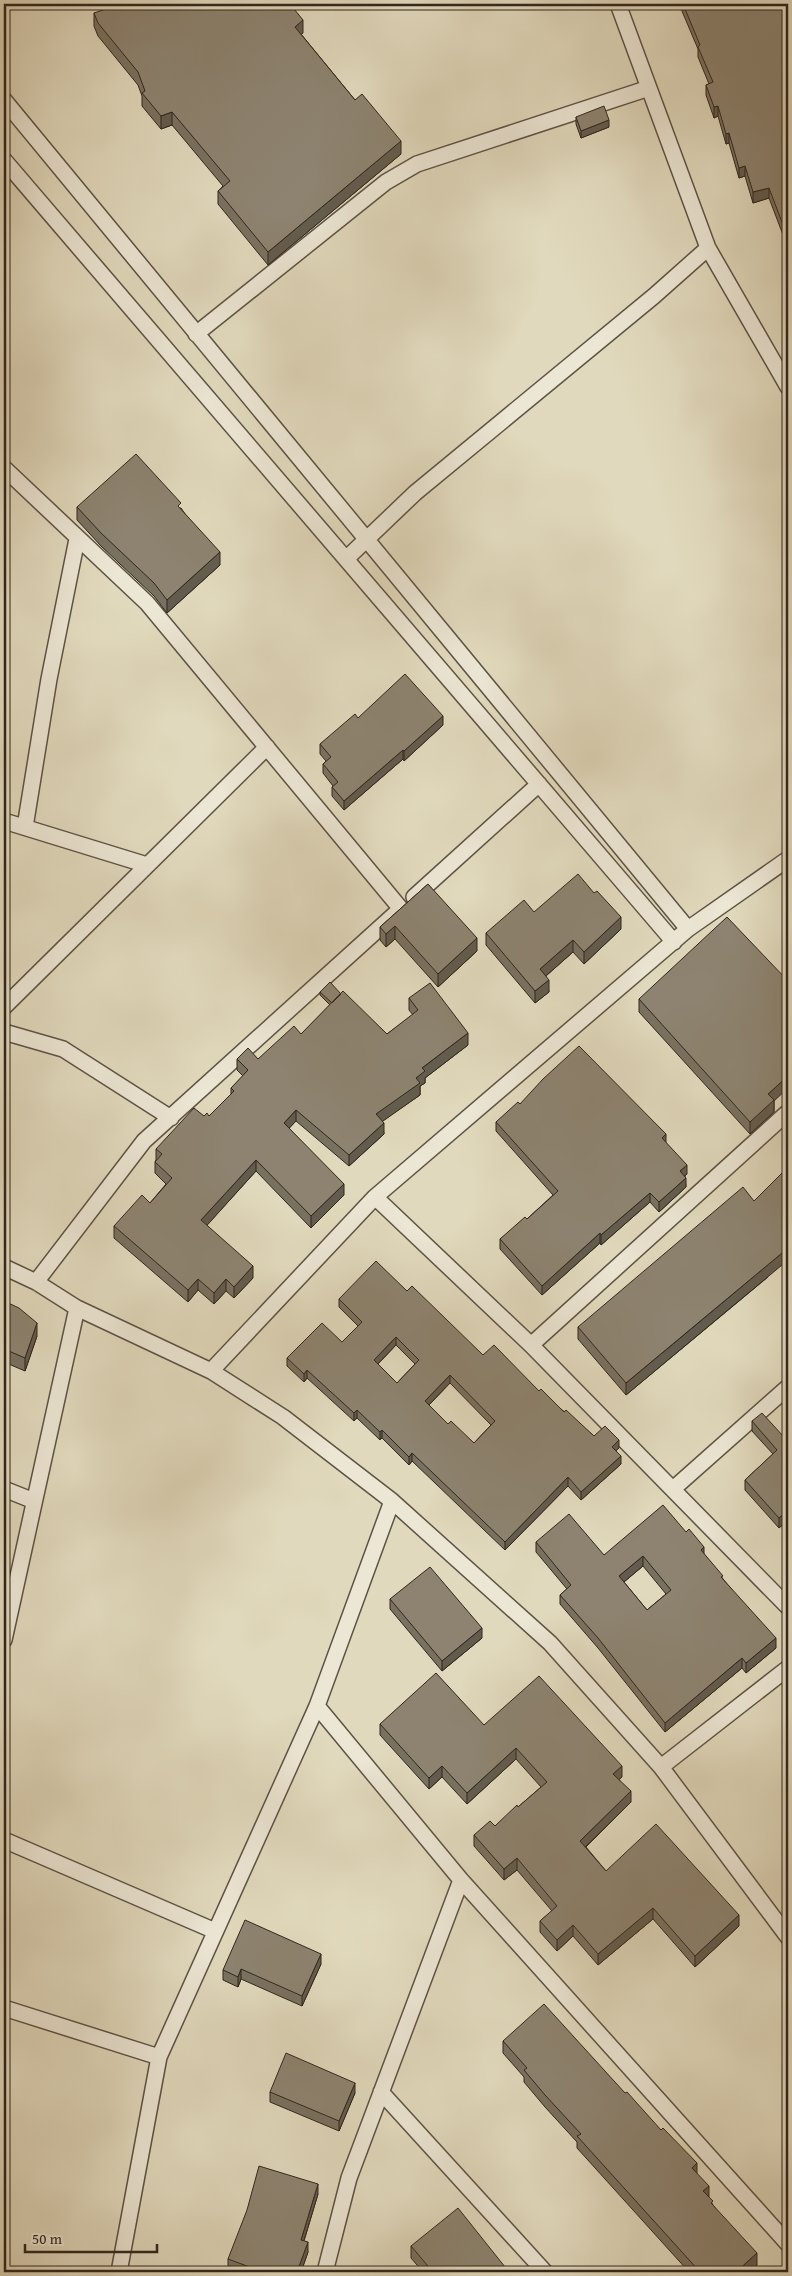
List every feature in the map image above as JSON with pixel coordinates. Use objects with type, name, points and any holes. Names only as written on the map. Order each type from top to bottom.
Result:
[{"type":"street","points":[[618,4],[708,248],[788,387]]},
{"type":"street","points":[[196,334],[386,182],[417,164],[649,88]]},
{"type":"street","points":[[4,100],[688,929]]},
{"type":"street","points":[[4,160],[674,942]]},
{"type":"street","points":[[346,559],[415,493],[654,296],[708,248]]},
{"type":"street","points":[[4,468],[147,604],[401,909]]},
{"type":"street","points":[[25,827],[49,679],[77,539]]},
{"type":"street","points":[[4,1007],[267,747]]},
{"type":"street","points":[[36,1282],[144,1142],[539,784]]},
{"type":"street","points":[[4,821],[147,865]]},
{"type":"street","points":[[211,1371],[375,1197],[688,929],[788,859]]},
{"type":"street","points":[[4,1032],[64,1049],[171,1118]]},
{"type":"street","points":[[531,1345],[788,1112]]},
{"type":"street","points":[[375,1197],[531,1345],[788,1607]]},
{"type":"street","points":[[4,1267],[36,1282],[77,1308],[211,1371],[283,1416],[392,1501],[550,1643],[661,1767],[788,1938]]},
{"type":"street","points":[[4,1640],[77,1308]]},
{"type":"street","points":[[672,1489],[788,1386]]},
{"type":"street","points":[[4,1489],[34,1501]]},
{"type":"street","points":[[119,2272],[159,2057],[316,1706],[392,1501]]},
{"type":"street","points":[[661,1767],[788,1668]]},
{"type":"street","points":[[316,1706],[461,1880],[788,2244]]},
{"type":"street","points":[[4,1840],[215,1931]]},
{"type":"street","points":[[325,2272],[349,2178],[461,1880]]},
{"type":"street","points":[[4,2008],[159,2057]]},
{"type":"street","points":[[381,2092],[545,2272]]},
{"type":"building","points":[[120,4],[290,4],[303,20],[295,27],[355,100],[362,94],[401,141],[268,252],[218,191],[230,181],[172,112],[161,116],[142,93],[145,91],[138,72],[98,23],[94,13]]},
{"type":"building","points":[[683,4],[788,4],[788,238],[769,188],[753,192],[745,166],[739,168],[729,133],[726,134],[718,106],[714,107],[706,85],[713,82]]},
{"type":"building","points":[[604,106],[609,120],[581,131],[576,117]]},
{"type":"building","points":[[136,454],[181,503],[178,506],[220,552],[167,600],[154,583],[101,533],[77,507]]},
{"type":"building","points":[[405,674],[443,716],[344,801],[332,787],[338,782],[323,764],[331,757],[320,744],[355,714],[358,718]]},
{"type":"building","points":[[578,874],[594,893],[597,891],[621,917],[584,952],[573,940],[540,969],[549,980],[535,991],[486,933],[524,900],[534,912]]},
{"type":"building","points":[[428,884],[477,938],[438,974],[395,926],[386,934],[380,927]]},
{"type":"building","points":[[727,917],[788,981],[788,1076],[768,1094],[774,1100],[750,1122],[639,999]]},
{"type":"building","points":[[330,982],[341,994],[332,1003],[320,992]]},
{"type":"building","points":[[430,983],[468,1033],[422,1068],[425,1071],[416,1078],[420,1083],[376,1114],[384,1123],[349,1155],[296,1110],[284,1123],[344,1184],[311,1216],[256,1160],[201,1220],[253,1266],[234,1287],[226,1279],[214,1293],[198,1279],[188,1290],[114,1226],[142,1195],[150,1203],[172,1178],[155,1162],[162,1154],[156,1149],[194,1108],[204,1116],[207,1113],[209,1116],[234,1091],[231,1088],[248,1070],[237,1059],[248,1048],[258,1059],[294,1026],[301,1034],[343,991],[387,1034],[418,1010],[409,998]]},
{"type":"building","points":[[579,1046],[666,1134],[662,1138],[687,1165],[680,1171],[686,1178],[659,1202],[650,1193],[601,1235],[600,1233],[542,1286],[500,1239],[525,1217],[527,1219],[558,1191],[496,1122],[518,1102],[520,1104],[543,1079]]},
{"type":"building","points":[[788,1167],[788,1248],[626,1383],[578,1327],[743,1187],[754,1201]]},
{"type":"building","points":[[376,1261],[407,1291],[412,1286],[483,1355],[494,1345],[539,1391],[541,1389],[564,1412],[566,1410],[594,1436],[605,1426],[619,1440],[612,1447],[621,1456],[581,1492],[568,1477],[505,1542],[412,1453],[409,1457],[382,1430],[380,1432],[357,1410],[354,1413],[307,1370],[304,1374],[287,1358],[322,1323],[342,1342],[362,1322],[339,1299]],"holes":[[[396,1337],[419,1360],[397,1383],[374,1360]],[[450,1375],[495,1421],[474,1443],[451,1421],[448,1424],[425,1401]]]},
{"type":"building","points":[[4,1301],[19,1308],[37,1323],[25,1358],[4,1349]]},
{"type":"building","points":[[762,1413],[784,1437],[788,1433],[788,1510],[779,1518],[745,1480],[777,1450],[752,1421]]},
{"type":"building","points":[[663,1505],[686,1532],[689,1529],[704,1547],[701,1550],[723,1576],[721,1577],[776,1638],[746,1663],[742,1658],[665,1723],[598,1638],[560,1595],[571,1585],[536,1542],[569,1514],[604,1555]],"holes":[[[643,1556],[671,1590],[647,1610],[619,1576]]]},
{"type":"building","points":[[430,1567],[482,1628],[442,1661],[390,1599]]},
{"type":"building","points":[[436,1673],[484,1725],[539,1676],[622,1766],[613,1774],[631,1791],[580,1841],[606,1871],[656,1824],[739,1915],[695,1956],[653,1908],[598,1954],[573,1925],[557,1940],[540,1921],[557,1906],[517,1858],[504,1869],[474,1835],[490,1821],[495,1826],[517,1805],[518,1807],[547,1782],[516,1748],[467,1793],[442,1766],[429,1778],[380,1724]]},
{"type":"building","points":[[245,1920],[321,1954],[302,1996],[241,1969],[238,1977],[223,1970]]},
{"type":"building","points":[[544,2004],[625,2093],[627,2092],[661,2130],[663,2128],[697,2163],[692,2168],[709,2186],[703,2191],[713,2201],[711,2203],[757,2253],[736,2272],[700,2272],[577,2136],[581,2134],[524,2070],[527,2068],[503,2041]]},
{"type":"building","points":[[286,2053],[355,2083],[339,2121],[270,2092]]},
{"type":"building","points":[[259,2166],[318,2184],[301,2240],[308,2242],[297,2272],[263,2272],[228,2259],[247,2210]]},
{"type":"building","points":[[458,2208],[509,2272],[433,2272],[411,2246]]}]
